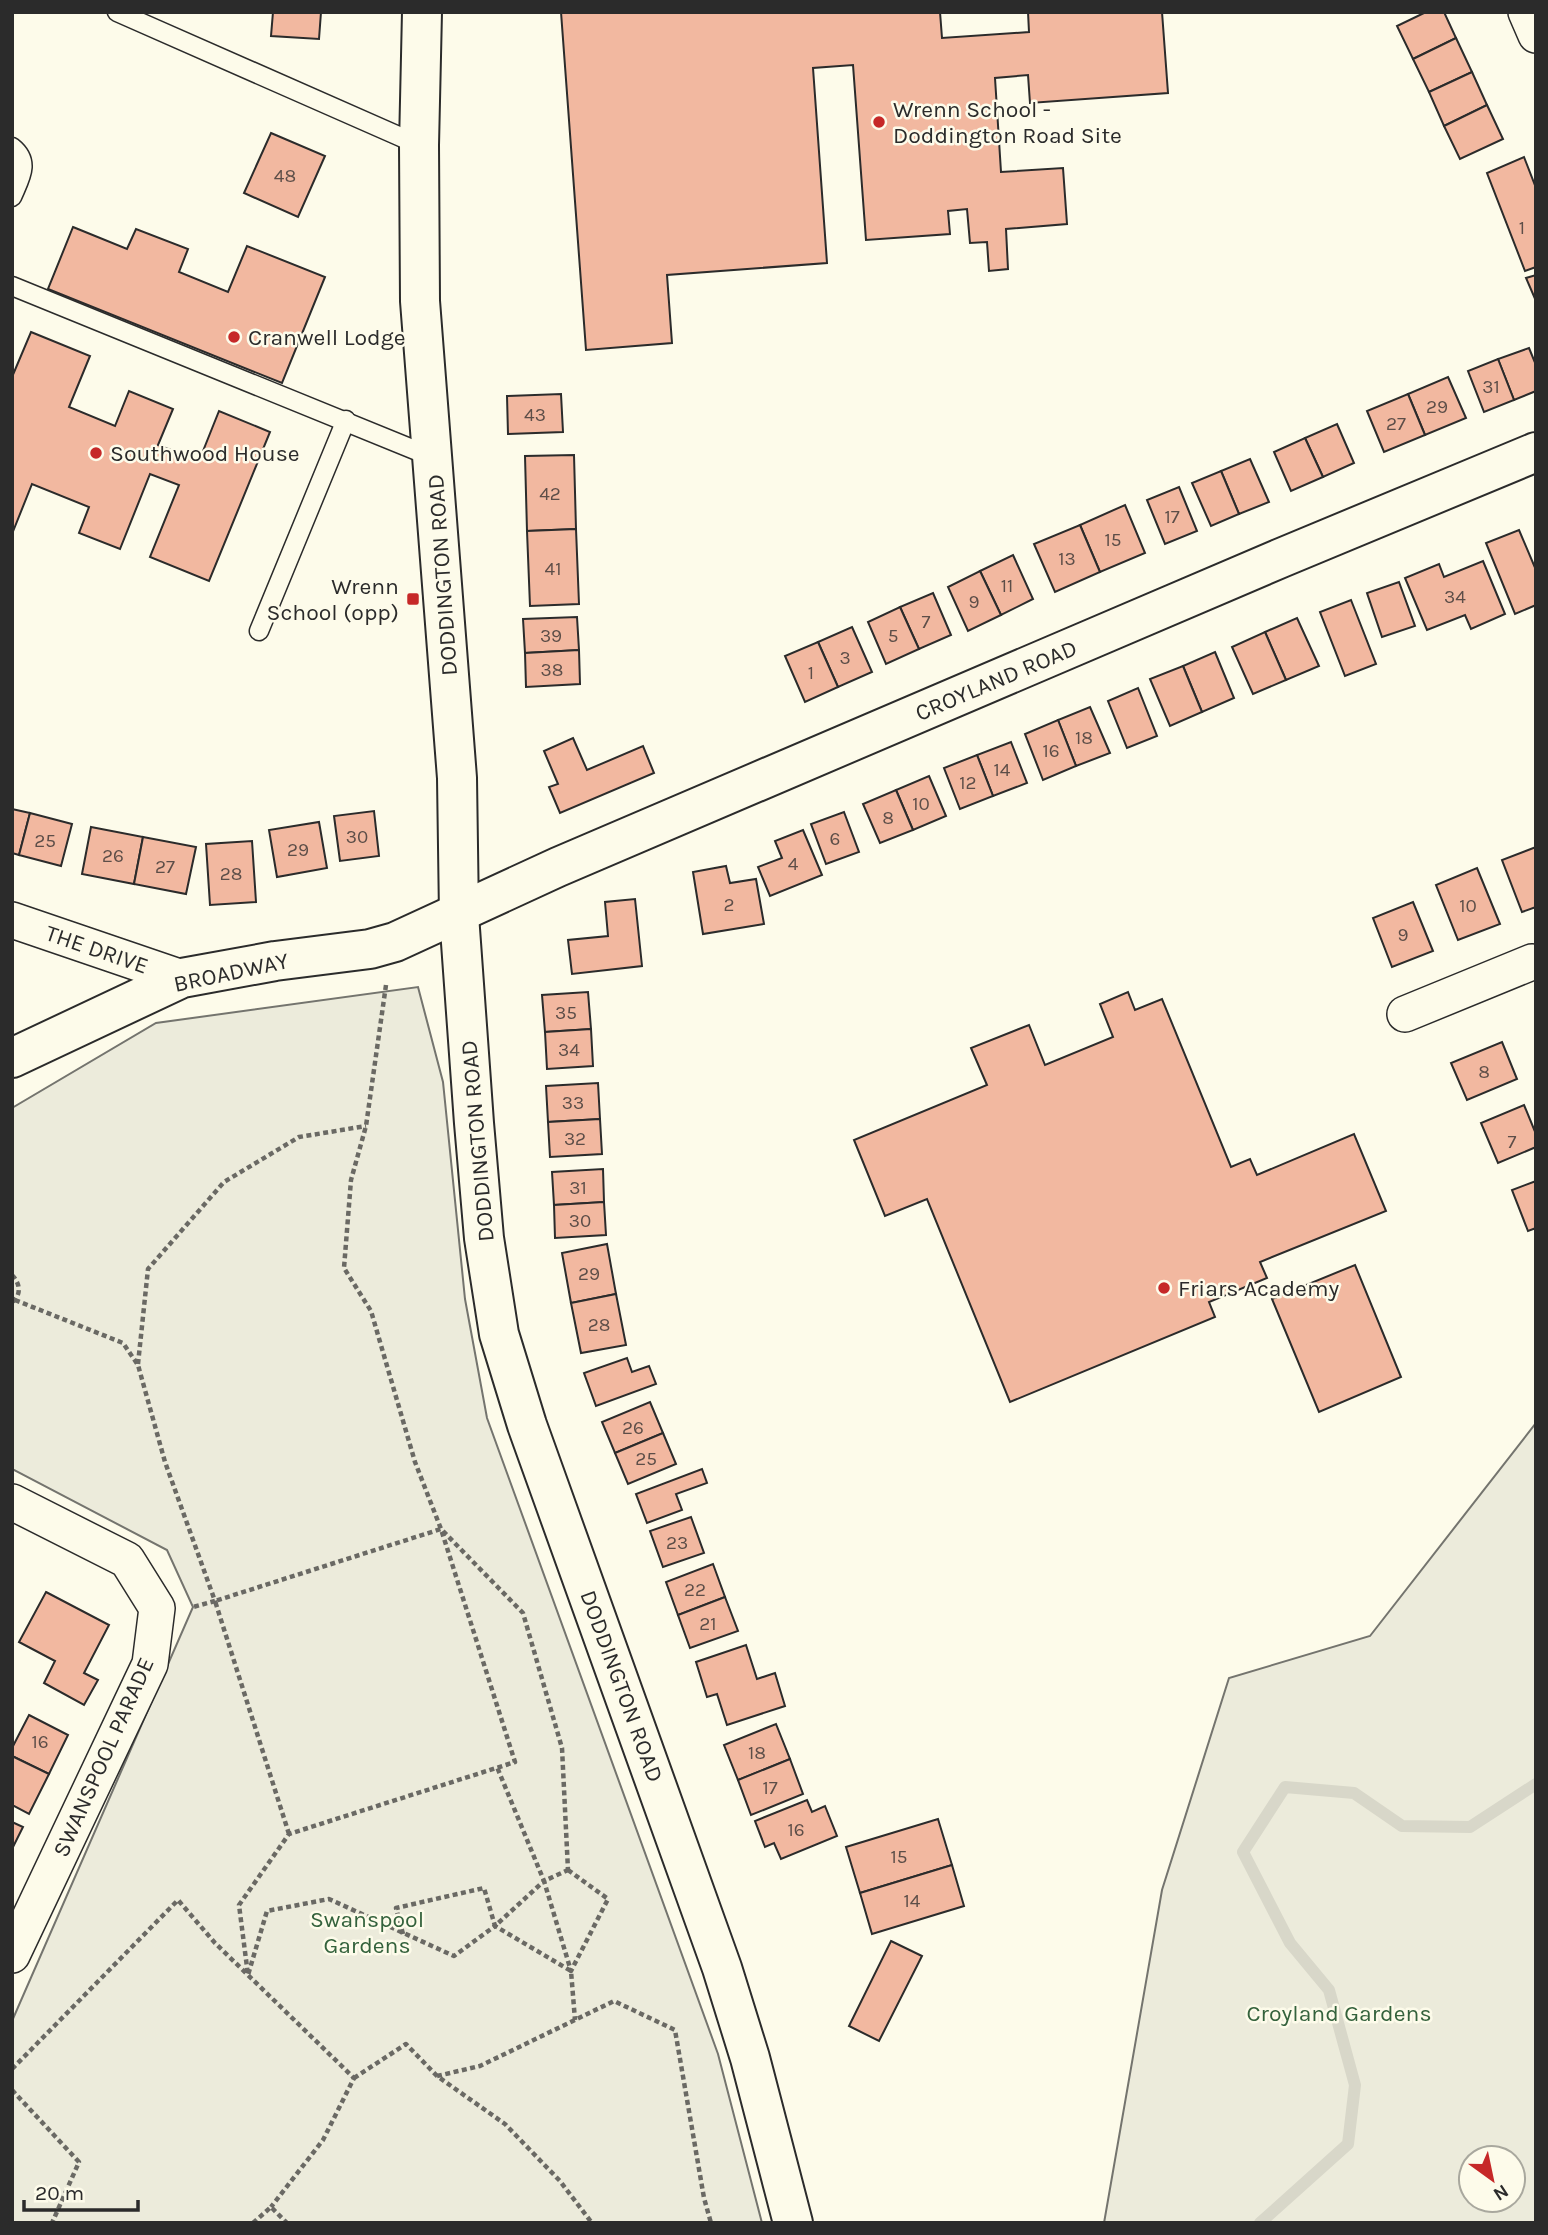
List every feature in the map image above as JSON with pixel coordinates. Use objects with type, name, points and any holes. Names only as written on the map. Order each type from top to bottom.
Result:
[{"type":"street","name":"DODDINGTON ROAD","points":[[422,12],[420,301],[458,797],[458,915],[484,1238],[499,1334],[527,1425],[722,1968],[750,2058],[793,2223]]},
{"type":"street","points":[[1526,12],[1536,35]]},
{"type":"street","name":"CROYLAND ROAD","points":[[458,915],[558,867],[1536,452]]},
{"type":"street","name":"BROADWAY","points":[[12,1058],[182,978],[275,961],[370,948],[395,942],[458,915]]},
{"type":"street","name":"THE DRIVE","points":[[12,920],[182,978]]},
{"type":"street","points":[[1405,1014],[1534,965]]},
{"type":"street","points":[[12,1502],[127,1560],[157,1608]]},
{"type":"street","name":"SWANSPOOL PARADE","points":[[12,1955],[150,1664],[157,1608]]},
{"type":"lane","points":[[117,12],[419,145]]},
{"type":"lane","points":[[12,147],[23,158],[24,165],[12,197]]},
{"type":"lane","points":[[12,286],[432,457]]},
{"type":"lane","points":[[259,631],[345,420]]},
{"type":"path","points":[[248,1975],[239,1905],[289,1834],[515,1762],[441,1529],[415,1462],[371,1311],[344,1268],[351,1180],[366,1126],[386,983],[398,982],[395,942]]},
{"type":"path","points":[[138,1364],[148,1269],[223,1182],[299,1137],[366,1126]]},
{"type":"path","points":[[12,1275],[19,1286],[14,1301],[123,1343],[138,1364],[165,1462],[215,1601],[289,1834]]},
{"type":"path","points":[[157,1608],[193,1607],[215,1601],[441,1529]]},
{"type":"path","points":[[441,1529],[523,1613],[562,1748],[568,1870]]},
{"type":"path","points":[[497,1767],[544,1881],[571,1971],[575,2020]]},
{"type":"path","points":[[248,1975],[267,1911],[329,1899],[454,1956],[495,1926],[544,1881],[568,1870]]},
{"type":"path","points":[[568,1870],[608,1899],[571,1971]]},
{"type":"path","points":[[403,1935],[396,1908],[484,1888],[495,1926],[571,1971]]},
{"type":"path","points":[[12,2069],[178,1900],[215,1943],[354,2078]]},
{"type":"path","points":[[437,2076],[480,2066],[614,2001],[675,2030],[711,2223]]},
{"type":"path","points":[[253,2223],[271,2207],[323,2140],[354,2078],[406,2044],[437,2076],[505,2124],[560,2180],[592,2223]]},
{"type":"path","points":[[12,2090],[79,2162],[52,2223]]},
{"type":"path","points":[[271,2207],[287,2223]]},
{"type":"green space","name":"Swanspool Gardens","points":[[418,987],[443,1082],[465,1299],[487,1418],[718,2054],[762,2223],[12,2223],[12,2021],[193,1607],[167,1550],[12,1469],[12,1108],[156,1023]]},
{"type":"green space","name":"Croyland Gardens","points":[[1536,1423],[1536,2223],[1104,2223],[1162,1890],[1229,1678],[1370,1636]]},
{"type":"building","points":[[273,12],[321,12],[319,39],[271,36]]},
{"type":"building","points":[[561,12],[940,12],[942,38],[1029,32],[1028,12],[1162,12],[1168,93],[1030,103],[1028,75],[995,78],[1001,172],[1063,168],[1067,224],[1006,229],[1008,269],[989,271],[987,242],[970,243],[967,209],[948,211],[950,234],[866,240],[853,65],[813,68],[827,263],[667,275],[672,343],[586,350]]},
{"type":"building","points":[[1426,12],[1444,12],[1456,38],[1413,59],[1397,26]]},
{"type":"building","points":[[1456,38],[1472,72],[1429,92],[1413,59]]},
{"type":"building","points":[[1472,72],[1487,105],[1444,126],[1429,92]]},
{"type":"building","points":[[1487,105],[1503,139],[1460,159],[1444,126]]},
{"type":"building","points":[[271,133],[325,156],[298,217],[244,193]]},
{"type":"building","points":[[1524,157],[1536,188],[1536,267],[1525,271],[1487,173]]},
{"type":"building","name":"Cranwell Lodge","points":[[73,227],[127,249],[136,229],[188,249],[179,272],[228,292],[247,246],[325,277],[282,383],[48,289]]},
{"type":"building","points":[[1536,275],[1536,301],[1526,278]]},
{"type":"building","name":"Southwood House","points":[[31,332],[90,356],[69,407],[115,426],[129,391],[173,409],[158,445],[199,461],[219,411],[270,432],[209,581],[150,557],[179,485],[150,474],[120,549],[79,533],[89,507],[32,484],[12,534],[12,377]]},
{"type":"building","points":[[1529,348],[1536,365],[1536,391],[1514,400],[1498,359]]},
{"type":"building","points":[[1498,359],[1514,400],[1484,412],[1468,371]]},
{"type":"building","points":[[1448,377],[1466,418],[1425,435],[1408,394]]},
{"type":"building","points":[[561,394],[563,432],[508,434],[507,396]]},
{"type":"building","points":[[1408,394],[1425,435],[1384,452],[1367,411]]},
{"type":"building","points":[[1337,424],[1354,463],[1323,477],[1305,438]]},
{"type":"building","points":[[1305,438],[1323,477],[1291,491],[1274,452]]},
{"type":"building","points":[[574,455],[576,529],[527,531],[525,456]]},
{"type":"building","points":[[1250,459],[1269,502],[1239,514],[1221,471]]},
{"type":"building","points":[[1221,471],[1239,514],[1211,526],[1192,483]]},
{"type":"building","points":[[1179,487],[1197,531],[1165,544],[1147,500]]},
{"type":"building","points":[[1125,505],[1145,553],[1100,572],[1080,525]]},
{"type":"building","points":[[1080,525],[1100,572],[1055,592],[1034,544]]},
{"type":"building","points":[[576,529],[579,604],[530,606],[527,531]]},
{"type":"building","points":[[1519,530],[1536,570],[1536,605],[1515,614],[1486,543]]},
{"type":"building","points":[[1013,555],[1033,599],[1001,615],[980,571]]},
{"type":"building","points":[[1483,561],[1505,614],[1471,629],[1465,615],[1427,630],[1405,578],[1439,564],[1444,577]]},
{"type":"building","points":[[980,571],[1001,615],[968,631],[948,587]]},
{"type":"building","points":[[1399,582],[1415,626],[1382,637],[1367,593]]},
{"type":"building","points":[[933,593],[951,635],[919,649],[900,607]]},
{"type":"building","points":[[1351,600],[1376,664],[1345,676],[1320,612]]},
{"type":"building","points":[[900,607],[919,649],[886,664],[868,622]]},
{"type":"building","points":[[577,617],[579,650],[525,653],[523,619]]},
{"type":"building","points":[[1297,618],[1319,666],[1286,680],[1265,632]]},
{"type":"building","points":[[852,627],[872,672],[838,687],[818,642]]},
{"type":"building","points":[[1265,632],[1286,680],[1253,694],[1232,647]]},
{"type":"building","points":[[818,642],[838,687],[805,702],[785,656]]},
{"type":"building","points":[[579,650],[580,684],[526,687],[525,653]]},
{"type":"building","points":[[1215,652],[1234,698],[1202,712],[1183,666]]},
{"type":"building","points":[[1183,666],[1202,712],[1170,726],[1150,679]]},
{"type":"building","points":[[1138,688],[1157,736],[1127,748],[1108,701]]},
{"type":"building","points":[[1090,707],[1110,753],[1076,766],[1058,720]]},
{"type":"building","points":[[1058,720],[1076,766],[1043,780],[1025,734]]},
{"type":"building","points":[[573,738],[587,770],[643,746],[654,773],[560,813],[549,787],[558,784],[544,751]]},
{"type":"building","points":[[1011,742],[1027,783],[993,796],[977,755]]},
{"type":"building","points":[[977,755],[993,796],[960,809],[944,768]]},
{"type":"building","points":[[929,776],[946,816],[913,830],[896,790]]},
{"type":"building","points":[[896,790],[913,830],[880,843],[863,804]]},
{"type":"building","points":[[12,809],[30,813],[19,855],[12,853]]},
{"type":"building","points":[[374,811],[379,856],[340,861],[334,816]]},
{"type":"building","points":[[844,812],[859,852],[826,864],[811,824]]},
{"type":"building","points":[[30,813],[72,824],[61,866],[19,855]]},
{"type":"building","points":[[319,822],[327,868],[277,877],[269,830]]},
{"type":"building","points":[[91,827],[143,837],[134,884],[82,874]]},
{"type":"building","points":[[803,830],[822,875],[770,896],[758,867],[782,858],[775,841]]},
{"type":"building","points":[[143,837],[196,847],[186,894],[134,884]]},
{"type":"building","points":[[252,841],[256,902],[210,905],[206,844]]},
{"type":"building","points":[[1536,847],[1536,907],[1522,912],[1502,860]]},
{"type":"building","points":[[726,866],[730,883],[756,879],[764,924],[703,934],[693,872]]},
{"type":"building","points":[[1477,868],[1500,924],[1458,940],[1436,885]]},
{"type":"building","points":[[635,899],[642,966],[572,974],[568,940],[608,936],[605,902]]},
{"type":"building","points":[[1413,902],[1433,951],[1392,967],[1373,918]]},
{"type":"building","points":[[588,992],[591,1029],[545,1032],[542,995]]},
{"type":"building","points":[[1128,992],[1135,1010],[1162,999],[1231,1167],[1250,1159],[1257,1175],[1354,1134],[1386,1211],[1260,1262],[1267,1278],[1209,1302],[1215,1317],[1010,1402],[927,1199],[885,1216],[854,1140],[987,1085],[971,1048],[1029,1025],[1045,1065],[1113,1037],[1100,1004]]},
{"type":"building","points":[[591,1029],[593,1066],[547,1069],[545,1032]]},
{"type":"building","points":[[1502,1042],[1517,1079],[1467,1100],[1451,1063]]},
{"type":"building","points":[[598,1083],[600,1119],[548,1122],[546,1086]]},
{"type":"building","points":[[1524,1105],[1536,1134],[1536,1147],[1498,1163],[1481,1123]]},
{"type":"building","points":[[600,1119],[602,1154],[550,1157],[548,1122]]},
{"type":"building","points":[[603,1169],[604,1202],[554,1205],[552,1172]]},
{"type":"building","points":[[1536,1181],[1536,1228],[1528,1231],[1512,1190]]},
{"type":"building","points":[[604,1202],[606,1235],[555,1238],[554,1205]]},
{"type":"building","points":[[607,1244],[616,1294],[571,1303],[562,1253]]},
{"type":"building","points":[[1355,1265],[1401,1377],[1319,1412],[1272,1299]]},
{"type":"building","points":[[616,1294],[626,1345],[581,1353],[571,1303]]},
{"type":"building","points":[[627,1358],[632,1372],[649,1366],[656,1384],[596,1406],[584,1373]]},
{"type":"building","points":[[650,1402],[663,1433],[615,1453],[602,1422]]},
{"type":"building","points":[[663,1433],[676,1464],[628,1484],[615,1453]]},
{"type":"building","points":[[702,1469],[707,1483],[676,1494],[682,1510],[647,1523],[636,1494]]},
{"type":"building","points":[[691,1517],[704,1553],[663,1567],[650,1531]]},
{"type":"building","points":[[713,1564],[725,1597],[678,1615],[666,1582]]},
{"type":"building","points":[[46,1592],[109,1625],[84,1673],[98,1680],[84,1705],[44,1683],[55,1661],[19,1642]]},
{"type":"building","points":[[725,1597],[738,1631],[690,1648],[678,1615]]},
{"type":"building","points":[[746,1645],[757,1679],[775,1673],[785,1706],[727,1725],[717,1694],[707,1697],[696,1662]]},
{"type":"building","points":[[29,1715],[68,1735],[49,1774],[12,1756],[12,1748]]},
{"type":"building","points":[[776,1724],[790,1759],[738,1780],[724,1745]]},
{"type":"building","points":[[12,1756],[49,1774],[29,1814],[12,1805]]},
{"type":"building","points":[[790,1759],[803,1794],[751,1815],[738,1780]]},
{"type":"building","points":[[807,1800],[812,1812],[825,1806],[837,1836],[781,1859],[774,1843],[765,1847],[755,1821]]},
{"type":"building","points":[[938,1819],[952,1865],[860,1893],[846,1847]]},
{"type":"building","points":[[12,1822],[23,1827],[12,1849]]},
{"type":"building","points":[[952,1865],[964,1906],[872,1934],[860,1893]]},
{"type":"building","points":[[891,1941],[922,1956],[879,2041],[849,2026]]},
{"type":"waterway","points":[[1260,2223],[1348,2144],[1355,2085],[1329,1990],[1290,1943],[1243,1852],[1285,1787],[1354,1793],[1402,1826],[1470,1827],[1536,1784]]},
{"type":"place","name":"Wrenn School - Doddington Road Site","points":[[879,122]]},
{"type":"place","name":"Cranwell Lodge","points":[[234,337]]},
{"type":"place","name":"Southwood House","points":[[96,453]]},
{"type":"place","name":"Wrenn School (opp)","points":[[413,599]]},
{"type":"place","name":"Friars Academy","points":[[1164,1288]]}]
